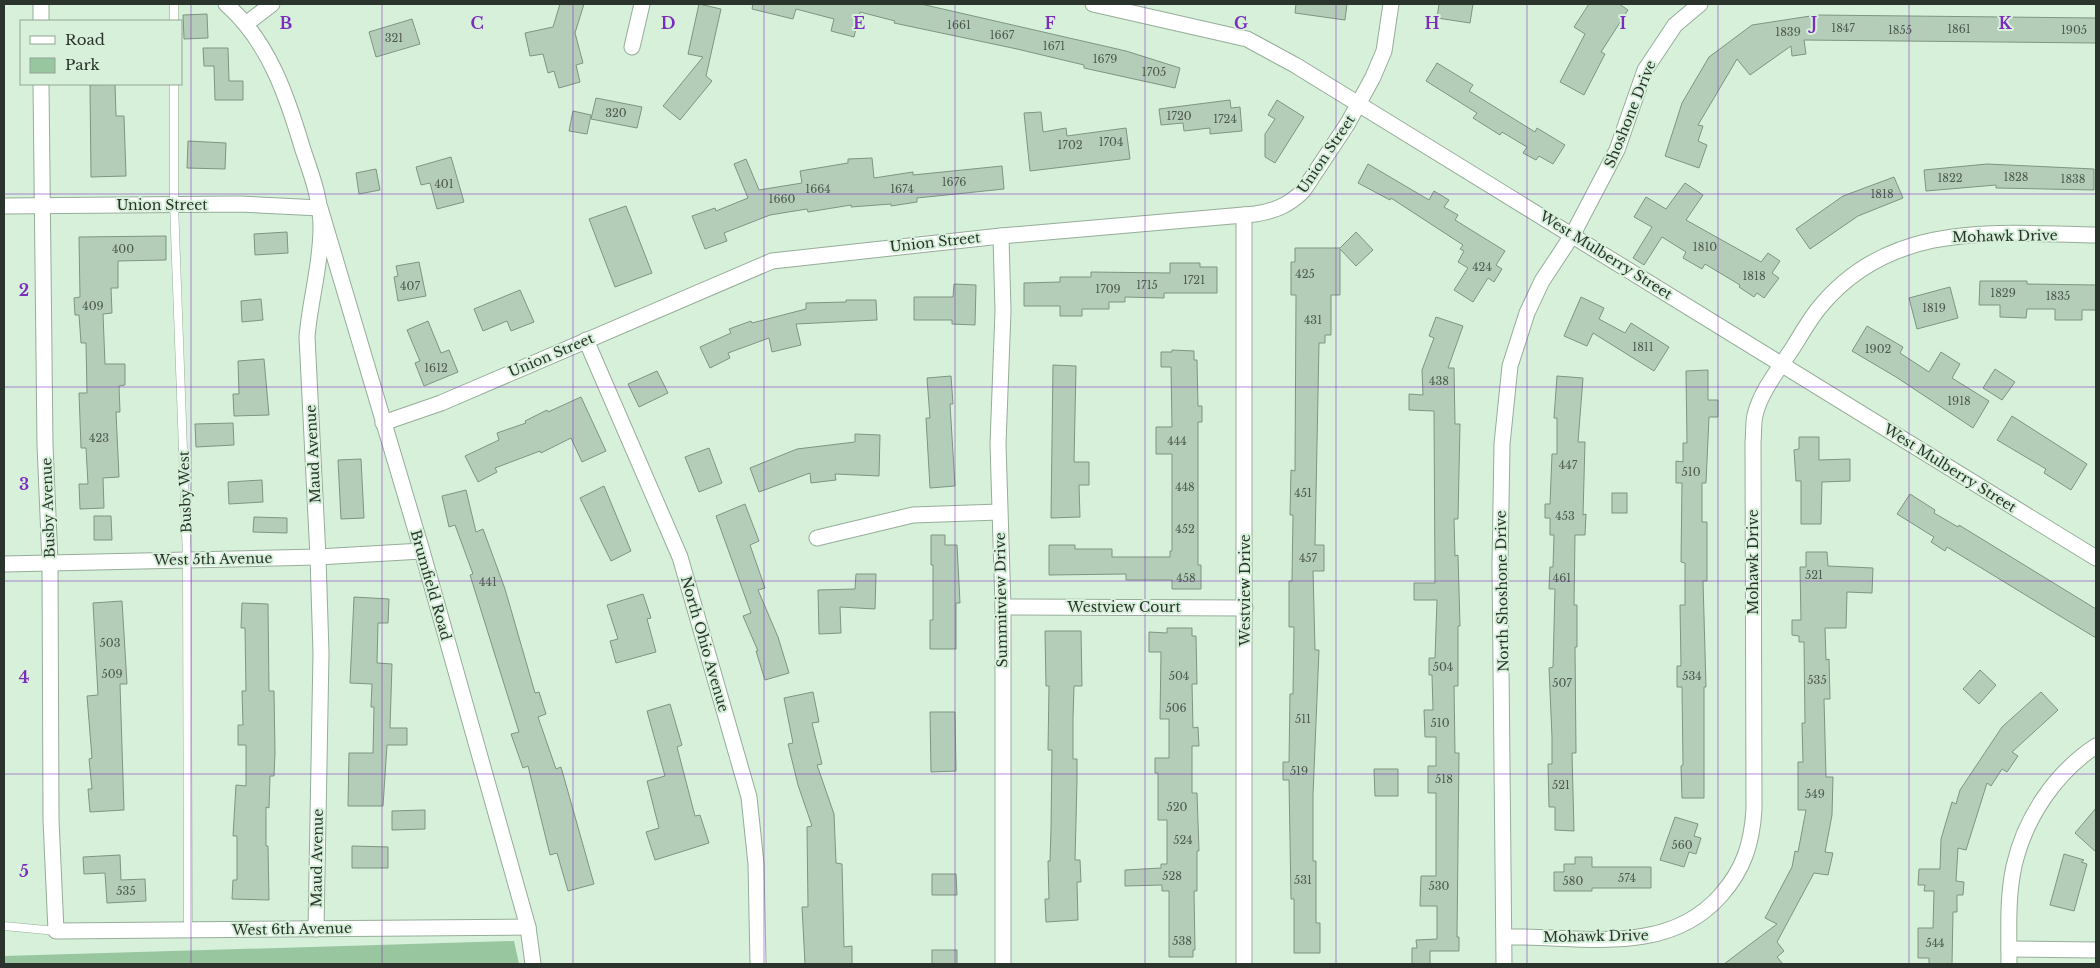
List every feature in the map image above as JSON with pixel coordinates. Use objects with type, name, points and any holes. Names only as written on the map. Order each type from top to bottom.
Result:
[{"type":"street","points":[[41,4],[41,20]]},
{"type":"street","name":"Maud Avenue","points":[[226,4],[246,24],[278,75],[288,100],[320,208],[319,257],[309,311],[308,337],[321,652],[316,929]]},
{"type":"street","points":[[246,24],[272,4]]},
{"type":"street","points":[[632,47],[642,4]]},
{"type":"street","name":"West Mulberry Street","points":[[1093,4],[1129,8],[1247,40],[1360,103],[2096,558]]},
{"type":"street","name":"Union Street","points":[[383,423],[441,403],[772,260],[1001,236],[1244,215],[1265,212],[1293,201],[1303,191],[1360,103],[1384,51],[1391,4]]},
{"type":"street","name":"Shoshone Drive","points":[[1573,234],[1617,150],[1645,70],[1676,25],[1700,4]]},
{"type":"street","name":"Busby Avenue","points":[[41,85],[45,445],[50,562],[52,820],[56,931]]},
{"type":"street","name":"Union Street","points":[[4,206],[174,204],[320,208]]},
{"type":"street","name":"Brumfield Road","points":[[320,208],[422,551],[528,927],[533,964]]},
{"type":"street","name":"Westview Drive","points":[[1244,215],[1244,964]]},
{"type":"street","name":"North Shoshone Drive","points":[[1504,964],[1500,566],[1502,444],[1505,399],[1510,366],[1527,313],[1542,281],[1573,234]]},
{"type":"street","name":"Mohawk Drive","points":[[1505,937],[1635,938],[1658,935],[1685,925],[1712,906],[1731,884],[1745,861],[1752,836],[1754,808],[1753,442],[1755,415],[1762,397],[1819,308],[1845,282],[1866,266],[1914,243],[1968,234],[2096,235]]},
{"type":"street","name":"Summitview Drive","points":[[1001,236],[1002,311],[998,444],[1003,607],[1003,964]]},
{"type":"street","name":"North Ohio Avenue","points":[[586,340],[680,556],[749,797],[756,864],[758,964]]},
{"type":"street","points":[[817,538],[913,515],[999,512]]},
{"type":"street","name":"West 5th Avenue","points":[[4,564],[318,557],[422,551]]},
{"type":"street","name":"Westview Court","points":[[1003,607],[1245,608]]},
{"type":"street","points":[[2096,746],[2081,756],[2045,796],[2022,841],[2014,866],[2010,891],[2009,957],[2096,950]]},
{"type":"street","name":"West 6th Avenue","points":[[56,931],[528,927]]},
{"type":"lane","points":[[174,4],[174,20]]},
{"type":"lane","name":"Busby West","points":[[174,85],[174,204],[187,559],[188,930]]},
{"type":"lane","points":[[4,926],[56,931]]},
{"type":"green space","points":[[514,941],[519,964],[4,963],[4,956]]},
{"type":"building","points":[[560,4],[584,4],[575,33],[583,63],[576,65],[580,82],[559,88],[554,71],[548,73],[543,54],[530,56],[525,33],[553,27]]},
{"type":"building","points":[[699,4],[721,9],[706,76],[712,81],[680,120],[663,106],[703,57],[688,54]]},
{"type":"building","points":[[753,4],[921,4],[1126,51],[1180,68],[1175,88],[1084,68],[1084,65],[1017,49],[894,23],[895,21],[860,12],[854,37],[831,31],[834,19],[796,9],[793,19],[752,9]]},
{"type":"building","points":[[1296,4],[1347,4],[1345,20],[1295,13]]},
{"type":"building","points":[[1439,4],[1473,4],[1470,23],[1437,18]]},
{"type":"building","points":[[1589,4],[1619,4],[1628,10],[1601,52],[1605,54],[1584,95],[1560,82],[1585,34],[1574,27]]},
{"type":"building","points":[[207,14],[208,38],[184,39],[183,15]]},
{"type":"building","points":[[1817,15],[2096,18],[2096,43],[1804,40],[1806,54],[1792,56],[1791,46],[1750,75],[1737,59],[1698,125],[1703,126],[1698,141],[1707,145],[1699,168],[1665,156],[1682,103],[1709,57],[1752,25]]},
{"type":"building","points":[[412,19],[420,44],[376,57],[369,32]]},
{"type":"building","points":[[203,48],[228,48],[229,81],[243,81],[243,100],[215,100],[214,66],[204,66]]},
{"type":"building","points":[[1437,63],[1473,85],[1469,91],[1535,132],[1537,128],[1565,145],[1553,164],[1539,156],[1536,160],[1523,153],[1527,147],[1502,132],[1500,135],[1473,118],[1477,113],[1426,81]]},
{"type":"building","points":[[90,85],[115,85],[116,116],[124,116],[126,176],[91,177]]},
{"type":"building","points":[[596,98],[642,107],[637,128],[591,119]]},
{"type":"building","points":[[1230,100],[1231,108],[1240,107],[1242,131],[1210,134],[1210,128],[1184,131],[1183,123],[1161,125],[1159,109]]},
{"type":"building","points":[[1277,100],[1304,117],[1275,163],[1265,157],[1265,134],[1275,119],[1268,115]]},
{"type":"building","points":[[573,111],[591,115],[587,134],[569,131]]},
{"type":"building","points":[[1041,112],[1043,132],[1066,128],[1067,136],[1126,128],[1130,159],[1030,171],[1024,113]]},
{"type":"building","points":[[188,141],[226,143],[225,169],[187,168]]},
{"type":"building","points":[[451,157],[464,202],[437,209],[430,183],[421,185],[416,167]]},
{"type":"building","points":[[872,158],[874,178],[913,172],[913,175],[1002,166],[1004,189],[917,198],[917,202],[891,206],[891,204],[851,207],[851,205],[808,212],[807,209],[770,215],[724,233],[727,241],[705,249],[692,216],[715,208],[716,211],[748,198],[734,164],[746,159],[759,190],[802,183],[800,171],[848,163],[848,159]]},
{"type":"building","points":[[1368,164],[1429,200],[1434,191],[1449,200],[1444,207],[1458,215],[1455,220],[1505,251],[1496,265],[1502,269],[1494,282],[1488,278],[1473,302],[1454,290],[1468,268],[1458,262],[1464,251],[1460,249],[1463,245],[1391,198],[1390,200],[1358,183]]},
{"type":"building","points":[[1987,164],[2094,169],[2094,190],[1996,188],[1996,185],[1926,191],[1924,170]]},
{"type":"building","points":[[376,169],[380,190],[359,194],[356,173]]},
{"type":"building","points":[[1894,177],[1903,198],[1858,216],[1810,249],[1796,229],[1843,196]]},
{"type":"building","points":[[1685,183],[1703,195],[1686,220],[1761,262],[1768,253],[1780,261],[1772,273],[1779,278],[1764,298],[1757,293],[1754,297],[1739,287],[1740,285],[1705,264],[1702,269],[1683,258],[1686,252],[1662,237],[1644,265],[1633,258],[1652,227],[1634,217],[1646,197],[1666,209]]},
{"type":"building","points":[[626,206],[652,273],[615,287],[589,219]]},
{"type":"building","points":[[287,232],[288,253],[255,255],[254,234]]},
{"type":"building","points":[[1356,232],[1373,250],[1356,266],[1340,249],[1340,295],[1331,295],[1331,335],[1325,335],[1325,343],[1319,343],[1315,545],[1324,545],[1324,571],[1313,571],[1315,650],[1319,650],[1313,795],[1313,861],[1316,861],[1316,923],[1320,923],[1320,953],[1294,953],[1294,899],[1291,899],[1289,780],[1283,780],[1283,762],[1289,762],[1290,694],[1293,694],[1294,627],[1289,627],[1289,581],[1292,581],[1293,515],[1290,515],[1291,470],[1295,471],[1296,295],[1291,295],[1291,262],[1295,262],[1295,248],[1340,248]]},
{"type":"building","points":[[166,236],[166,260],[118,261],[118,288],[111,288],[112,313],[103,314],[105,364],[125,364],[125,385],[119,386],[120,412],[116,412],[119,477],[103,478],[104,508],[80,509],[79,484],[88,484],[86,448],[81,448],[79,393],[87,393],[86,343],[81,343],[79,315],[75,315],[74,298],[80,297],[79,237]]},
{"type":"building","points":[[419,262],[426,296],[398,301],[394,277],[398,276],[396,266]]},
{"type":"building","points":[[1170,263],[1200,263],[1200,267],[1217,267],[1217,293],[1164,293],[1164,298],[1125,297],[1125,302],[1109,302],[1109,309],[1082,309],[1082,316],[1060,316],[1060,306],[1024,306],[1024,283],[1060,282],[1060,277],[1091,277],[1091,272],[1170,273]]},
{"type":"building","points":[[1980,281],[2027,281],[2027,284],[2096,285],[2096,310],[2082,310],[2082,320],[2055,320],[2055,309],[2027,309],[2026,318],[2000,317],[2000,305],[1979,305]]},
{"type":"building","points":[[954,284],[976,285],[975,325],[952,324],[952,320],[914,320],[914,297],[953,297]]},
{"type":"building","points":[[1950,287],[1958,318],[1917,329],[1909,298]]},
{"type":"building","points":[[520,290],[534,322],[511,331],[507,321],[483,331],[474,309]]},
{"type":"building","points":[[1581,297],[1604,308],[1599,319],[1625,333],[1631,323],[1669,347],[1654,371],[1593,333],[1587,346],[1564,336]]},
{"type":"building","points":[[261,299],[263,320],[242,322],[241,301]]},
{"type":"building","points":[[846,300],[876,300],[877,320],[796,324],[801,345],[772,352],[769,338],[728,353],[730,358],[710,368],[700,347],[731,333],[729,329],[751,321],[752,323],[806,309],[806,303],[846,302]]},
{"type":"building","points":[[1436,317],[1463,326],[1448,368],[1454,368],[1455,424],[1460,424],[1458,519],[1454,519],[1455,556],[1458,555],[1460,626],[1458,626],[1458,686],[1454,686],[1455,753],[1459,753],[1457,937],[1459,937],[1459,951],[1430,951],[1430,964],[1412,964],[1412,948],[1417,948],[1416,940],[1437,939],[1437,906],[1420,906],[1421,876],[1436,876],[1436,793],[1428,793],[1428,766],[1436,766],[1436,737],[1425,737],[1424,710],[1433,710],[1432,675],[1429,675],[1429,658],[1435,658],[1437,600],[1414,600],[1414,583],[1435,583],[1434,411],[1409,410],[1409,394],[1423,395],[1422,370],[1434,338],[1429,336]]},
{"type":"building","points":[[428,321],[441,353],[449,350],[458,372],[424,386],[415,363],[420,361],[407,330]]},
{"type":"building","points":[[1867,326],[1903,347],[1900,353],[1929,372],[1941,352],[1960,364],[1952,378],[1989,401],[1973,428],[1896,377],[1852,351]]},
{"type":"building","points":[[1172,350],[1194,351],[1194,360],[1197,360],[1198,406],[1202,406],[1202,422],[1198,422],[1198,565],[1201,565],[1201,589],[1172,589],[1172,580],[1126,580],[1126,574],[1049,575],[1049,545],[1075,545],[1075,549],[1112,549],[1112,557],[1170,557],[1170,551],[1172,551],[1172,454],[1156,454],[1156,427],[1172,427],[1171,367],[1161,367],[1161,352],[1172,352]]},
{"type":"building","points":[[264,359],[269,415],[234,416],[233,394],[239,394],[238,361]]},
{"type":"building","points":[[1053,365],[1076,366],[1074,462],[1089,462],[1089,485],[1079,485],[1080,517],[1051,518]]},
{"type":"building","points":[[1995,369],[2015,382],[2002,400],[1983,388]]},
{"type":"building","points":[[1708,370],[1708,400],[1718,400],[1718,417],[1709,417],[1706,483],[1702,483],[1702,522],[1707,522],[1707,581],[1703,581],[1706,687],[1704,687],[1704,798],[1682,798],[1682,687],[1677,687],[1677,666],[1681,666],[1680,605],[1685,605],[1685,563],[1681,562],[1682,483],[1676,483],[1676,461],[1683,462],[1683,443],[1687,443],[1686,371]]},
{"type":"building","points":[[657,371],[668,393],[639,407],[628,384]]},
{"type":"building","points":[[951,376],[953,404],[950,404],[955,486],[930,488],[926,418],[930,418],[927,378]]},
{"type":"building","points":[[1557,376],[1583,378],[1578,442],[1585,442],[1583,515],[1586,514],[1585,535],[1575,535],[1574,605],[1577,605],[1577,647],[1575,647],[1576,753],[1572,753],[1574,831],[1555,830],[1555,807],[1549,807],[1548,764],[1552,764],[1552,737],[1549,668],[1553,667],[1555,589],[1549,589],[1550,567],[1553,567],[1554,535],[1550,535],[1550,518],[1545,518],[1545,504],[1550,504],[1552,454],[1557,454],[1557,418],[1554,418]]},
{"type":"building","points":[[581,397],[606,451],[582,462],[571,438],[541,453],[540,451],[495,468],[497,472],[478,482],[465,456],[499,440],[497,433],[526,423],[525,421],[547,410],[548,412]]},
{"type":"building","points":[[2012,416],[2087,464],[2071,490],[2044,473],[2046,469],[1997,440]]},
{"type":"building","points":[[233,423],[234,445],[196,447],[195,424]]},
{"type":"building","points":[[855,434],[880,435],[879,476],[835,474],[836,480],[811,483],[810,473],[759,492],[750,468],[797,449],[855,442]]},
{"type":"building","points":[[1799,437],[1819,437],[1819,460],[1850,459],[1850,481],[1822,482],[1821,524],[1801,524],[1801,481],[1796,481],[1794,450],[1799,449]]},
{"type":"building","points":[[709,448],[722,483],[699,492],[685,457]]},
{"type":"building","points":[[361,459],[364,518],[341,519],[338,460]]},
{"type":"building","points":[[262,480],[263,502],[229,504],[228,482]]},
{"type":"building","points":[[604,486],[631,551],[611,561],[580,498]]},
{"type":"building","points":[[466,490],[476,532],[483,529],[505,589],[535,693],[539,692],[546,714],[538,717],[556,769],[561,767],[594,884],[568,891],[557,853],[550,855],[528,766],[523,768],[511,734],[519,732],[470,575],[473,574],[455,525],[449,527],[442,496]]},
{"type":"building","points":[[1612,493],[1627,493],[1627,513],[1612,513]]},
{"type":"building","points":[[1910,494],[1935,510],[1934,513],[1958,527],[1959,525],[2096,609],[2096,638],[1947,547],[1945,551],[1931,542],[1934,537],[1897,514]]},
{"type":"building","points":[[745,504],[759,541],[750,545],[765,588],[758,590],[778,637],[789,673],[765,680],[756,651],[758,651],[743,616],[751,613],[716,516]]},
{"type":"building","points":[[94,516],[111,516],[112,540],[94,540]]},
{"type":"building","points":[[254,517],[287,518],[287,533],[253,532]]},
{"type":"building","points":[[931,535],[945,535],[945,545],[957,545],[960,603],[956,603],[956,649],[930,649],[930,620],[933,620]]},
{"type":"building","points":[[1806,552],[1827,552],[1828,566],[1873,568],[1872,593],[1847,592],[1846,628],[1825,628],[1826,660],[1829,659],[1830,699],[1824,699],[1826,777],[1833,777],[1832,815],[1825,852],[1833,853],[1828,875],[1814,873],[1777,942],[1784,951],[1777,957],[1783,964],[1724,964],[1777,924],[1765,918],[1792,867],[1795,851],[1798,852],[1806,810],[1798,810],[1798,762],[1803,762],[1802,723],[1805,723],[1804,642],[1799,642],[1799,636],[1792,635],[1792,620],[1801,620],[1800,567],[1806,567]]},
{"type":"building","points":[[856,574],[876,574],[875,609],[840,607],[841,633],[819,634],[818,590],[855,589]]},
{"type":"building","points":[[643,594],[651,618],[647,619],[656,652],[616,663],[610,641],[618,639],[607,605]]},
{"type":"building","points":[[354,597],[389,599],[388,623],[378,623],[377,663],[392,664],[390,728],[407,728],[407,745],[387,745],[383,806],[348,806],[349,753],[373,753],[374,707],[371,707],[372,684],[350,683]]},
{"type":"building","points":[[122,601],[127,684],[120,684],[124,810],[90,812],[88,789],[92,789],[89,759],[92,758],[87,696],[98,695],[93,603]]},
{"type":"building","points":[[242,603],[268,604],[269,691],[274,691],[275,753],[274,776],[270,776],[269,808],[266,807],[269,900],[232,899],[233,880],[237,880],[237,836],[233,836],[236,785],[246,786],[246,745],[238,745],[238,725],[243,725],[242,691],[246,691],[245,628],[241,628]]},
{"type":"building","points":[[1167,628],[1192,628],[1192,636],[1196,636],[1197,684],[1192,684],[1193,728],[1198,727],[1199,746],[1192,746],[1192,793],[1197,793],[1199,851],[1197,851],[1197,891],[1194,891],[1195,950],[1193,950],[1193,957],[1169,957],[1169,891],[1162,891],[1162,885],[1125,886],[1125,870],[1161,868],[1161,864],[1167,864],[1167,820],[1158,820],[1158,773],[1155,773],[1155,758],[1169,758],[1169,719],[1160,719],[1161,652],[1149,652],[1149,632],[1167,633]]},
{"type":"building","points":[[1045,631],[1081,631],[1082,686],[1074,686],[1073,718],[1073,759],[1077,759],[1075,860],[1080,860],[1081,882],[1077,882],[1078,920],[1046,922],[1045,899],[1049,899],[1048,861],[1050,861],[1052,750],[1048,750],[1049,686],[1046,686]]},
{"type":"building","points":[[1980,670],[1996,685],[1979,704],[1963,689]]},
{"type":"building","points":[[813,692],[819,722],[812,723],[822,764],[817,765],[834,814],[836,863],[842,864],[844,947],[852,946],[852,964],[805,964],[802,907],[808,907],[807,827],[812,826],[798,785],[788,744],[793,743],[784,698]]},
{"type":"building","points":[[2041,692],[2058,710],[2012,752],[2018,756],[2007,772],[2002,769],[1991,786],[1987,783],[1966,850],[1958,848],[1956,881],[1964,882],[1963,895],[1957,895],[1957,912],[1953,912],[1952,964],[1929,964],[1929,958],[1918,958],[1918,928],[1933,928],[1934,891],[1924,891],[1925,885],[1918,885],[1919,869],[1940,869],[1941,839],[1952,802],[1956,804],[1960,790],[2002,727]]},
{"type":"building","points":[[670,704],[682,745],[677,747],[695,816],[700,815],[709,843],[655,860],[646,832],[659,828],[647,781],[665,776],[647,711]]},
{"type":"building","points":[[930,712],[955,712],[956,771],[931,772]]},
{"type":"building","points":[[1374,769],[1398,769],[1398,796],[1375,796]]},
{"type":"building","points":[[2096,808],[2096,852],[2075,833]]},
{"type":"building","points":[[425,810],[425,829],[392,830],[392,811]]},
{"type":"building","points":[[1675,817],[1698,824],[1694,836],[1701,838],[1696,854],[1689,852],[1684,867],[1660,860]]},
{"type":"building","points":[[352,846],[388,847],[388,868],[352,868]]},
{"type":"building","points":[[2064,854],[2084,860],[2081,862],[2087,864],[2074,911],[2050,905]]},
{"type":"building","points":[[120,855],[121,880],[145,879],[146,901],[107,903],[105,873],[84,874],[83,857]]},
{"type":"building","points":[[1575,857],[1592,857],[1592,867],[1651,867],[1651,888],[1592,888],[1592,891],[1554,891],[1554,872],[1564,872],[1564,864],[1575,864]]},
{"type":"building","points":[[932,874],[956,874],[957,895],[932,895]]},
{"type":"building","points":[[932,950],[957,950],[957,964],[932,964]]}]
